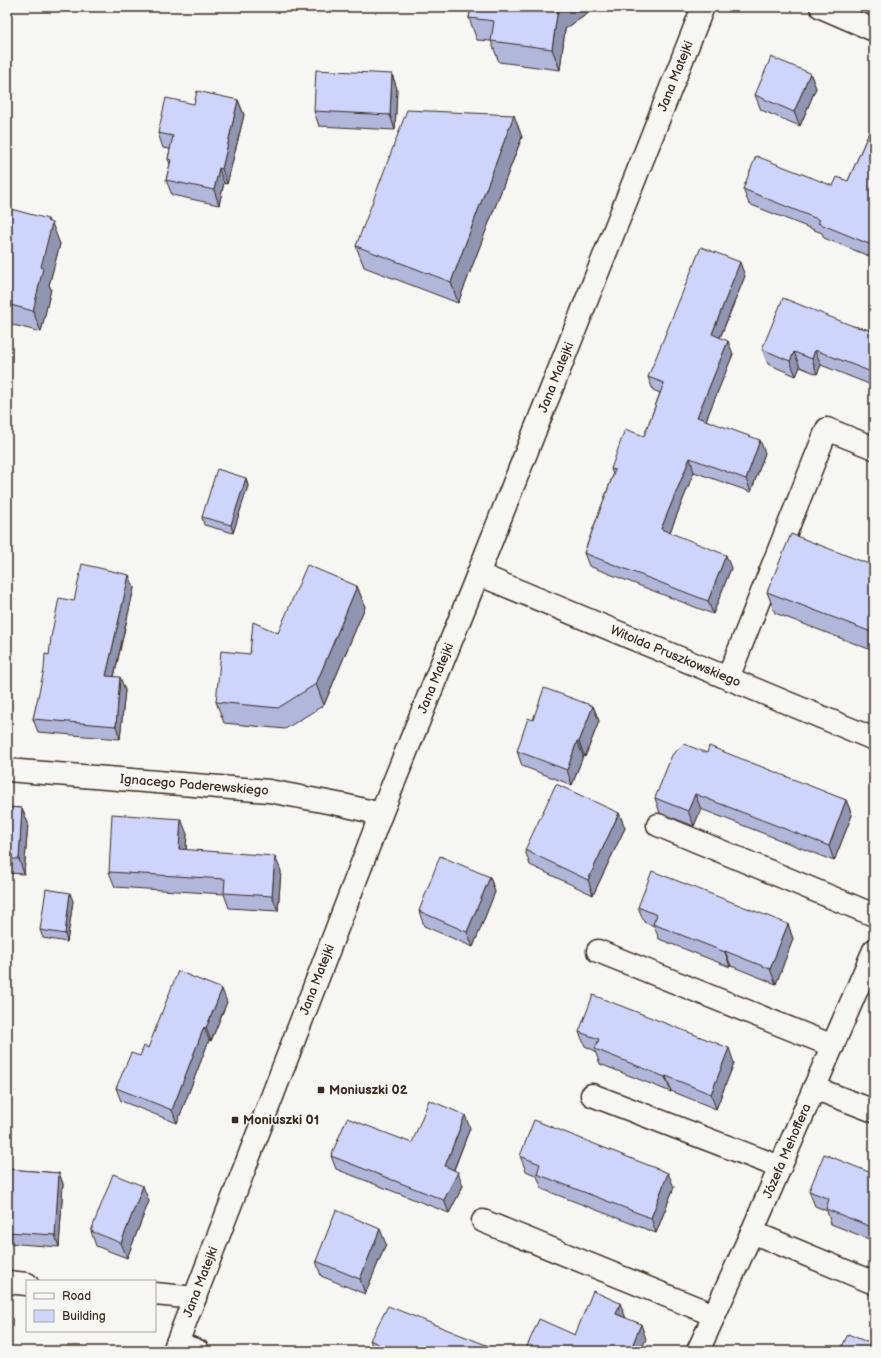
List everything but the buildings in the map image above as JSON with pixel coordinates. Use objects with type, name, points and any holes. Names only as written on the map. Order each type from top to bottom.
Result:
[{"type":"street","name":"Jana Matejki","points":[[176,1347],[381,814],[703,7]]},
{"type":"street","points":[[821,7],[874,30]]},
{"type":"street","points":[[728,678],[827,429],[874,448]]},
{"type":"street","name":"Witolda Pruszkowskiego","points":[[478,574],[874,739]]},
{"type":"street","name":"Ignacego Paderewskiego","points":[[7,770],[269,791],[381,814]]},
{"type":"street","points":[[658,825],[874,916]]},
{"type":"street","name":"Józefa Mehoffera","points":[[698,1351],[752,1232],[874,950]]},
{"type":"street","points":[[598,951],[833,1046]]},
{"type":"street","points":[[814,1088],[874,1111]]},
{"type":"street","points":[[592,1095],[780,1167]]},
{"type":"street","points":[[483,1221],[714,1316]]},
{"type":"street","points":[[752,1232],[874,1283]]},
{"type":"street","points":[[7,1282],[26,1284]]},
{"type":"street","points":[[156,1294],[195,1298]]},
{"type":"street","points":[[176,1347],[198,1351]]},
{"type":"place","name":"Moniuszki 02","points":[[321,1090]]},
{"type":"place","name":"Moniuszki 01","points":[[235,1120]]}]
